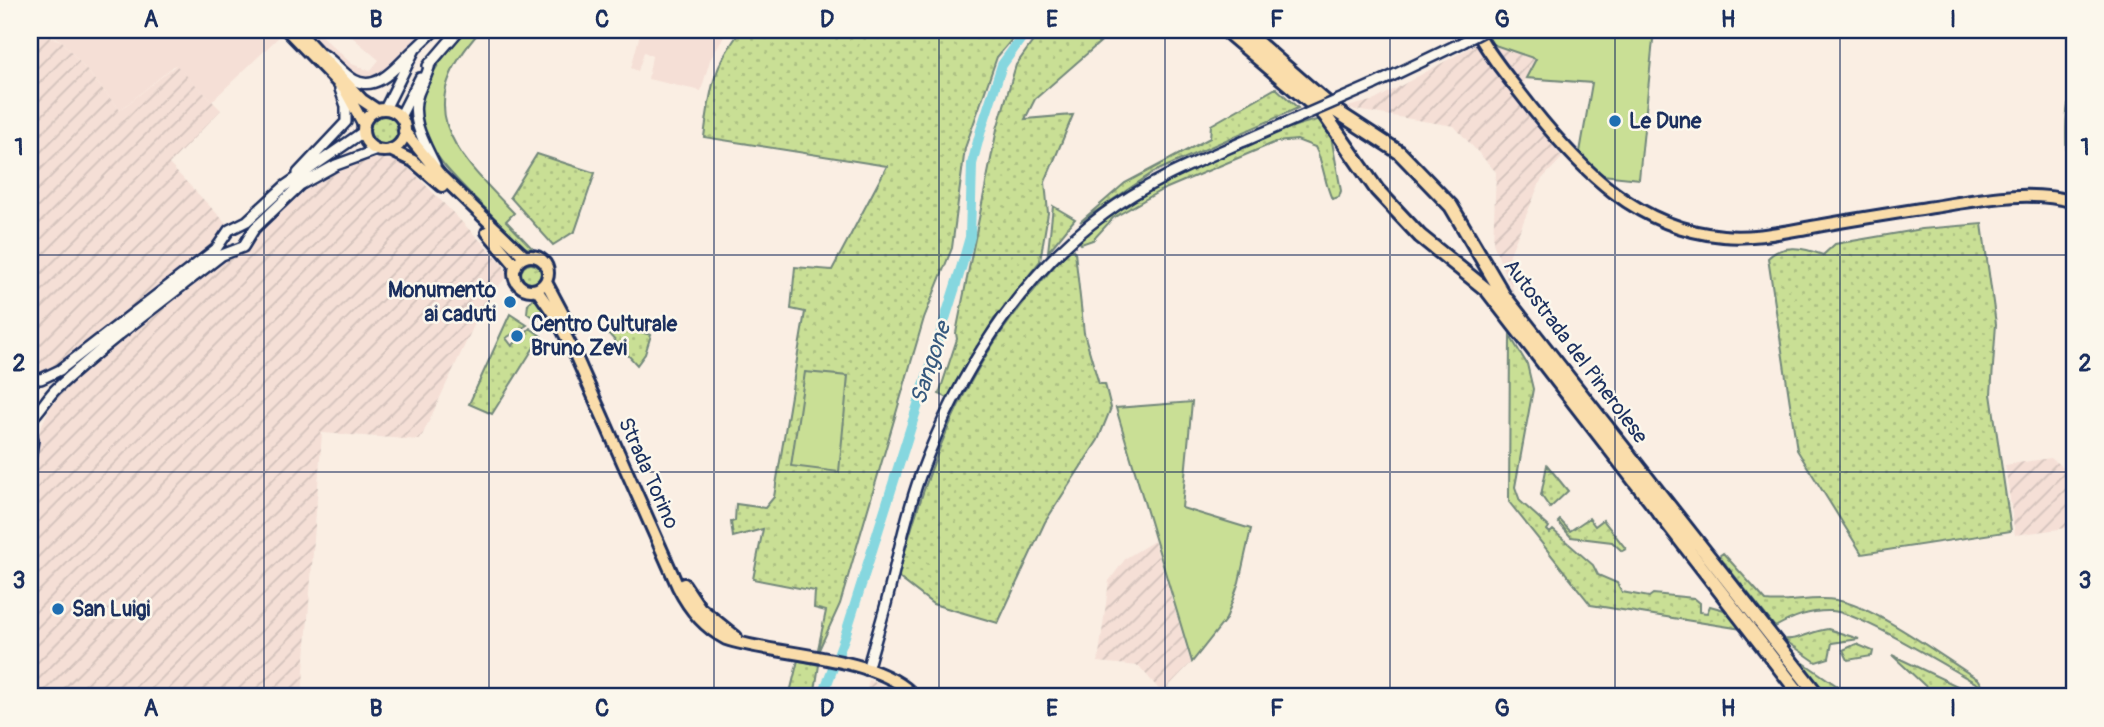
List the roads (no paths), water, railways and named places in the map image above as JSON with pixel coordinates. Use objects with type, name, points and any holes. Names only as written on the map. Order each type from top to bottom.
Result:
[{"type":"highway","name":"Autostrada del Pinerolese","points":[[1225,30],[1325,115],[1377,190],[1420,236],[1487,290],[1802,697]]},
{"type":"highway","name":"Autostrada del Pinerolese","points":[[1243,30],[1336,111],[1399,152],[1451,206],[1504,296],[1819,697]]},
{"type":"main road","points":[[287,30],[337,81],[351,100],[369,144],[377,150],[390,150],[428,173],[494,239],[516,266]]},
{"type":"main road","points":[[297,30],[362,100],[400,117],[404,131],[441,176],[525,257]]},
{"type":"main road","points":[[1476,30],[1493,58],[1570,156],[1606,190],[1635,208],[1695,231],[1721,236],[1762,235],[1981,200],[2023,196],[2074,202]]},
{"type":"main road","points":[[363,128],[381,110]]},
{"type":"main road","points":[[390,150],[400,142],[404,131]]},
{"type":"main road","points":[[534,256],[545,263],[548,274],[542,286],[520,286],[514,277],[516,266],[525,257],[534,256]]},
{"type":"main road","name":"Strada Torino","points":[[542,286],[686,602],[714,633],[735,642],[866,670]]},
{"type":"main road","points":[[866,670],[906,697]]},
{"type":"main road","points":[[866,670],[897,681],[915,697]]},
{"type":"street","points":[[320,52],[355,81],[365,84],[380,80],[435,30]]},
{"type":"street","points":[[400,117],[430,63],[459,30]]},
{"type":"street","points":[[866,670],[920,476],[952,405],[977,360],[1025,291],[1070,243],[1104,214],[1160,180],[1373,85],[1486,30]]},
{"type":"street","points":[[381,110],[415,49]]},
{"type":"street","points":[[430,63],[416,97],[416,116],[421,136],[441,176]]},
{"type":"street","points":[[296,177],[302,166],[346,122],[346,106],[337,81]]},
{"type":"street","points":[[41,380],[72,361],[225,239],[229,230],[237,228],[296,177],[363,128]]},
{"type":"street","points":[[49,396],[102,350],[233,249],[243,247],[247,239],[300,185],[336,164],[377,150]]},
{"type":"street","points":[[237,228],[243,230],[247,239]]},
{"type":"street","points":[[225,239],[233,249]]},
{"type":"street","points":[[30,378],[41,380],[47,386],[49,396],[47,403],[30,420]]},
{"type":"street","points":[[30,428],[30,458]]},
{"type":"waterway","name":"Sangone","points":[[822,697],[845,636],[970,237],[972,164],[981,130],[1002,65],[1027,30]]},
{"type":"place","name":"Le Dune","points":[[1615,121]]},
{"type":"place","name":"Monumento ai caduti","points":[[510,302]]},
{"type":"place","name":"Centro Culturale Bruno Zevi","points":[[517,336]]},
{"type":"place","name":"San Luigi","points":[[58,609]]}]
